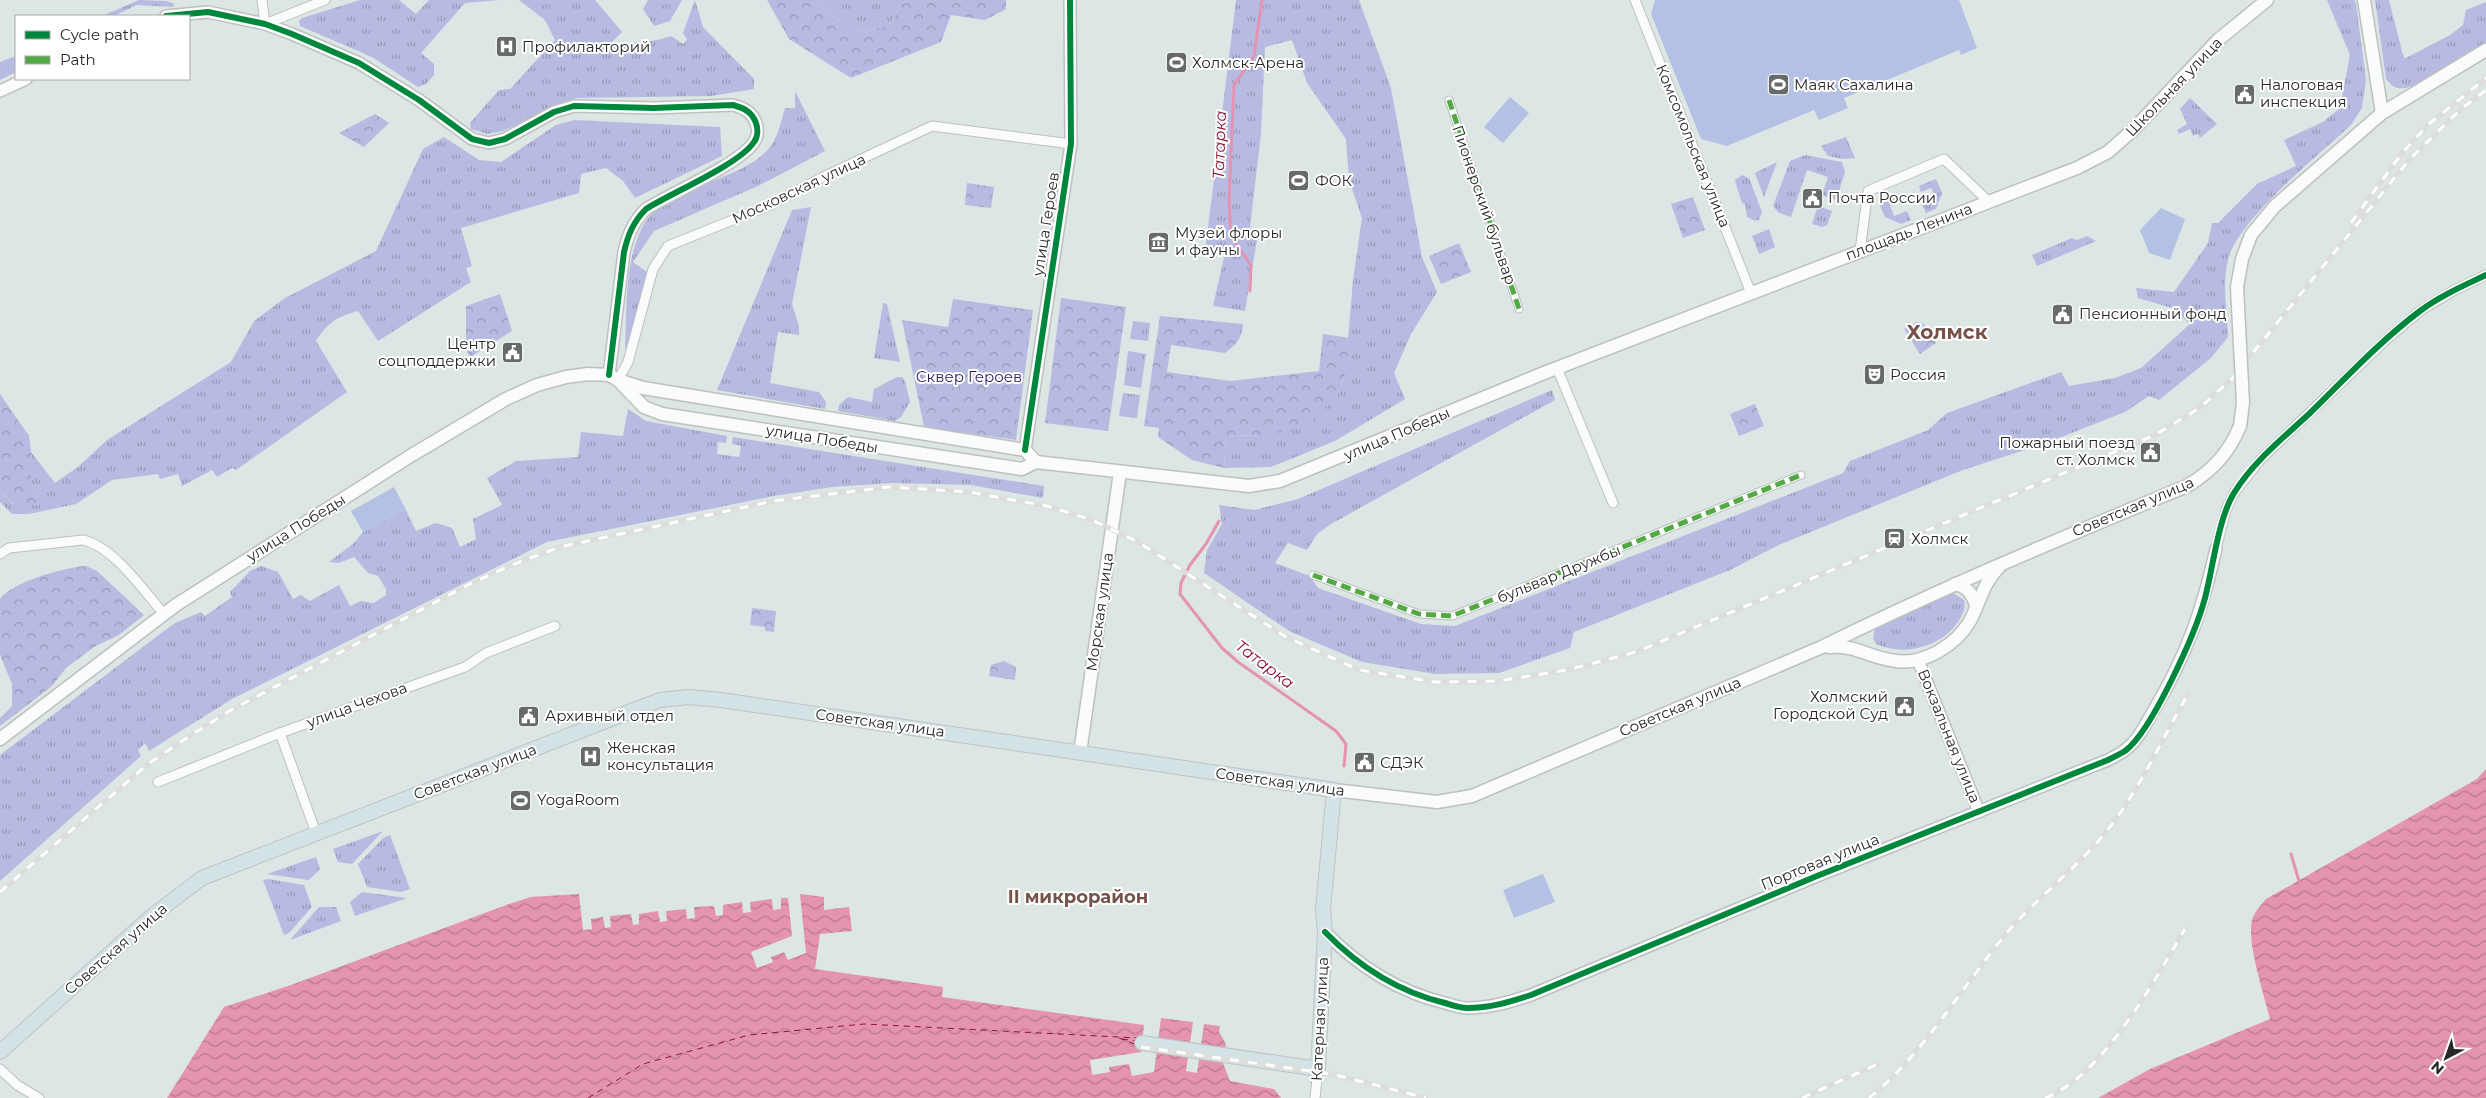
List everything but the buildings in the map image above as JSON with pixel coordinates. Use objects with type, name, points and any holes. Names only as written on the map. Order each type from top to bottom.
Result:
[{"type":"main road","name":"Школьная улица","points":[[2077,168],[2108,152],[2133,130],[2218,40],[2267,0]]},
{"type":"main road","points":[[2364,0],[2382,113],[2486,50]]},
{"type":"main road","name":"Советская улица","points":[[0,1052],[152,916],[202,878],[660,700],[689,697],[721,700],[1334,790],[1437,802],[1464,798],[1822,647],[2004,562],[2187,486],[2200,478],[2224,455],[2240,426],[2243,403],[2237,287],[2242,259],[2251,235],[2275,206],[2382,113]]},
{"type":"main road","name":"площадь Ленина","points":[[1746,295],[2077,168]]},
{"type":"main road","name":"улица Победы","points":[[614,378],[644,407],[662,414],[1022,469],[1036,462],[1249,486],[1280,482],[1557,368],[1746,295]]},
{"type":"main road","name":"улица Победы","points":[[0,739],[164,614],[412,455],[506,399],[537,385],[566,377],[588,374],[614,378],[643,388],[704,399],[1025,450]]},
{"type":"main road","points":[[1025,450],[1036,462]]},
{"type":"main road","name":"Морская улица","points":[[1080,753],[1120,472]]},
{"type":"main road","name":"Советская улица","points":[[1822,647],[1843,646],[1858,648],[1872,655],[1896,661],[1918,660],[1942,650],[1959,636],[1970,621],[1986,582],[2004,562]]},
{"type":"main road","points":[[1955,584],[1964,586],[1972,594],[1976,606]]},
{"type":"main road","points":[[1872,622],[1865,628],[1863,638],[1866,648],[1872,655]]},
{"type":"main road","name":"Катерная улица","points":[[1318,1068],[1325,932],[1323,910],[1334,790]]},
{"type":"main road","points":[[1142,1042],[1318,1068]]},
{"type":"street","points":[[262,0],[264,24]]},
{"type":"street","points":[[264,24],[325,0]]},
{"type":"street","name":"улица Героев","points":[[1025,450],[1071,144],[1070,0]]},
{"type":"street","name":"Комсомольская улица","points":[[1635,0],[1746,295]]},
{"type":"street","points":[[176,15],[208,12],[264,24],[359,63],[419,100],[472,139],[489,143],[506,139],[554,112],[574,106],[654,108],[733,106],[745,109],[754,117],[758,128],[756,140],[748,150],[732,162],[646,208],[636,219],[628,234],[624,252],[614,378]]},
{"type":"street","points":[[0,91],[24,80]]},
{"type":"street","name":"Пионерский бульвар","points":[[1449,100],[1519,309]]},
{"type":"street","name":"Московская улица","points":[[614,378],[628,362],[653,269],[668,246],[770,205],[823,177],[932,126],[1071,144]]},
{"type":"street","points":[[1860,251],[1868,191],[1944,159],[1988,201]]},
{"type":"street","points":[[2216,549],[2226,510],[2234,493],[2261,459],[2387,339],[2420,311],[2453,291],[2486,276]]},
{"type":"street","points":[[1557,368],[1613,503]]},
{"type":"street","name":"бульвар Дружбы","points":[[1313,575],[1418,614],[1452,616],[1801,475]]},
{"type":"street","points":[[0,554],[9,548],[83,540],[94,542],[108,552],[164,614]]},
{"type":"street","name":"Портовая улица","points":[[1325,932],[1342,949],[1364,966],[1420,997],[1466,1008],[1500,1006],[1531,996],[1817,876],[2108,760],[2126,750],[2140,734],[2164,692],[2192,637],[2204,600],[2216,549]]},
{"type":"street","name":"улица Чехова","points":[[158,782],[280,733],[464,667],[486,653],[555,626]]},
{"type":"street","name":"Вокзальная улица","points":[[1918,660],[1979,812]]},
{"type":"street","points":[[280,733],[316,833]]},
{"type":"street","name":"Катерная улица","points":[[1315,1098],[1318,1068]]},
{"type":"street","points":[[0,1069],[17,1084],[39,1098]]},
{"type":"green space","points":[[139,0],[166,1],[174,4],[173,7],[137,5],[116,15],[104,15]]},
{"type":"green space","points":[[360,0],[399,0],[416,14],[429,0],[500,0],[465,3],[421,53],[434,64],[434,75],[426,84],[418,87],[372,57],[300,26],[299,21],[302,18]]},
{"type":"green space","points":[[519,0],[595,0],[622,32],[611,43],[614,46],[671,36],[683,44],[687,40],[683,33],[695,0],[703,27],[754,79],[754,89],[711,96],[576,98],[503,131],[487,134],[471,129],[470,123],[499,90],[510,89],[555,40],[545,20]]},
{"type":"green space","points":[[648,0],[682,0],[670,21],[654,26],[643,9]]},
{"type":"green space","points":[[767,0],[817,0],[823,9],[856,32],[888,26],[905,0],[1006,0],[1006,9],[985,20],[951,15],[941,42],[851,78],[789,39]]},
{"type":"green space","points":[[817,0],[905,0],[888,26],[856,32],[823,9]]},
{"type":"green space","points":[[1236,0],[1359,0],[1391,88],[1422,257],[1437,292],[1411,334],[1394,373],[1405,399],[1335,441],[1271,467],[1224,468],[1226,435],[1269,436],[1336,397],[1345,375],[1353,280],[1362,218],[1349,180],[1346,139],[1307,83],[1292,40],[1265,47],[1261,134],[1250,227],[1257,240],[1245,311],[1213,306],[1225,253],[1206,244]]},
{"type":"green space","points":[[2327,0],[2354,0],[2356,3],[2366,80],[2362,108],[2351,125],[2300,170],[2247,226],[2235,244],[2226,269],[2225,289],[2228,337],[2211,358],[2159,400],[2149,396],[2125,412],[2049,442],[1963,470],[1781,544],[1730,570],[1574,632],[1570,648],[1499,673],[1435,674],[1362,662],[1289,631],[1204,573],[1207,550],[1222,524],[1219,505],[1254,510],[1298,499],[1552,390],[1555,400],[1331,524],[1317,534],[1307,550],[1288,543],[1275,563],[1310,576],[1318,588],[1421,624],[1455,626],[1843,473],[1850,461],[1928,430],[1947,413],[2061,372],[2069,386],[2115,378],[2141,368],[2190,324],[2172,308],[2138,298],[2136,288],[2174,292],[2208,243],[2212,223],[2218,223],[2257,184],[2296,166],[2284,140],[2323,122],[2340,108],[2350,55]]},
{"type":"green space","points":[[2375,0],[2389,0],[2404,59],[2450,35],[2463,25],[2466,10],[2486,2],[2486,42],[2430,78],[2407,88],[2398,88],[2391,85],[2386,79]]},
{"type":"green space","points":[[15,56],[15,72],[0,80],[0,62]]},
{"type":"green space","points":[[795,91],[825,151],[758,186],[654,231],[633,262],[647,272],[631,349],[627,351],[625,348],[629,271],[636,242],[642,228],[653,213],[667,202],[684,192],[740,169],[757,159],[773,143],[785,108],[795,108]]},
{"type":"green space","points":[[2190,98],[2217,124],[2200,138],[2198,134],[2193,136],[2190,129],[2179,134],[2177,130],[2187,124],[2180,109]]},
{"type":"green space","points":[[375,114],[389,123],[364,147],[339,133]]},
{"type":"green space","points":[[574,120],[720,127],[722,156],[635,198],[623,181],[606,168],[581,174],[579,193],[461,228],[472,266],[466,268],[471,282],[378,341],[358,311],[339,318],[329,325],[316,341],[347,392],[236,470],[232,468],[217,477],[212,470],[182,486],[178,474],[160,479],[158,474],[112,480],[76,504],[29,514],[12,514],[0,502],[0,491],[13,504],[41,500],[31,482],[31,452],[55,483],[79,466],[107,440],[231,362],[254,321],[285,298],[376,251],[423,149],[444,137],[479,160],[501,162],[556,125]]},
{"type":"green space","points":[[1846,137],[1855,158],[1843,159],[1828,156],[1821,146]]},
{"type":"green space","points":[[1805,155],[1842,162],[1845,172],[1836,200],[1822,195],[1828,177],[1807,170],[1791,217],[1779,213],[1773,206],[1790,161]]},
{"type":"green space","points":[[1777,162],[1764,197],[1755,173]]},
{"type":"green space","points":[[1742,175],[1749,178],[1762,212],[1759,220],[1755,221],[1747,217],[1745,204],[1742,203],[1735,180]]},
{"type":"green space","points":[[1936,179],[1942,193],[1936,209],[1926,213],[1922,204],[1936,198],[1931,188],[1921,192],[1919,186]]},
{"type":"green space","points":[[967,183],[994,187],[991,208],[965,205]]},
{"type":"green space","points":[[1896,196],[1898,202],[1890,205],[1894,216],[1907,211],[1911,220],[1901,224],[1885,217],[1879,203]]},
{"type":"green space","points":[[1693,197],[1705,230],[1683,238],[1671,204]]},
{"type":"green space","points":[[1818,206],[1832,211],[1827,225],[1822,227],[1812,224]]},
{"type":"green space","points":[[811,207],[792,304],[799,326],[799,335],[778,332],[770,383],[819,392],[826,402],[825,409],[717,390],[792,210]]},
{"type":"green space","points":[[1769,229],[1775,247],[1759,254],[1752,236]]},
{"type":"green space","points":[[2087,236],[2096,241],[2037,266],[2032,255],[2072,238],[2077,240]]},
{"type":"green space","points":[[1459,243],[1471,272],[1441,284],[1429,256]]},
{"type":"green space","points":[[500,294],[512,331],[470,357],[466,349],[466,306]]},
{"type":"green space","points":[[1061,298],[1126,307],[1108,431],[1045,423]]},
{"type":"green space","name":"Сквер Героев","points":[[953,299],[1033,310],[1016,440],[924,427],[902,320],[948,327]]},
{"type":"green space","points":[[883,303],[887,304],[900,362],[874,358]]},
{"type":"green space","points":[[1160,316],[1243,324],[1238,341],[1225,353],[1171,345],[1167,372],[1230,381],[1319,371],[1323,334],[1350,338],[1345,375],[1336,397],[1312,421],[1269,436],[1226,435],[1224,468],[1192,460],[1158,437],[1159,428],[1144,426]]},
{"type":"green space","points":[[1133,321],[1150,323],[1148,341],[1130,339]]},
{"type":"green space","points":[[1916,322],[1923,323],[1936,343],[1920,354],[1904,329]]},
{"type":"green space","points":[[1128,351],[1146,354],[1141,388],[1124,385]]},
{"type":"green space","points":[[897,377],[902,377],[905,381],[910,402],[901,417],[895,421],[838,411],[839,405],[848,397],[872,402],[874,389]]},
{"type":"green space","points":[[1123,393],[1140,395],[1137,418],[1119,416]]},
{"type":"green space","points":[[0,394],[29,436],[31,482],[41,500],[38,505],[16,506],[0,491]]},
{"type":"green space","points":[[1755,404],[1764,426],[1739,436],[1730,414]]},
{"type":"green space","points":[[628,409],[646,421],[727,436],[726,443],[718,442],[717,454],[739,457],[741,446],[732,444],[733,437],[1044,486],[1043,498],[971,485],[892,483],[832,487],[774,496],[547,542],[232,699],[149,751],[145,743],[138,750],[141,756],[0,881],[0,755],[164,631],[175,623],[201,612],[205,616],[232,597],[230,592],[250,571],[261,566],[278,572],[293,599],[301,595],[310,601],[339,585],[350,606],[361,601],[374,603],[386,595],[386,589],[378,576],[368,573],[354,557],[339,563],[329,562],[353,544],[363,532],[405,508],[416,531],[436,523],[452,528],[460,547],[476,539],[473,519],[502,505],[487,478],[516,461],[578,457],[581,432],[623,436]]},
{"type":"green space","points":[[86,566],[97,571],[144,615],[119,635],[94,647],[66,668],[52,686],[0,726],[0,718],[12,706],[12,684],[0,655],[0,599],[16,587],[40,576],[65,569]]},
{"type":"green space","points":[[1953,593],[1964,600],[1963,614],[1951,631],[1942,638],[1921,647],[1910,649],[1898,650],[1876,644],[1873,639],[1875,628]]},
{"type":"green space","points":[[752,608],[776,611],[774,632],[765,631],[765,627],[750,625]]},
{"type":"green space","points":[[1004,661],[1016,667],[1015,680],[989,676],[991,665]]},
{"type":"green space","points":[[383,831],[352,864],[338,862],[333,849]]},
{"type":"green space","points":[[390,835],[410,889],[401,892],[367,887],[358,864],[383,838]]},
{"type":"green space","points":[[316,857],[320,869],[309,880],[267,874]]},
{"type":"green space","points":[[268,879],[304,885],[312,907],[289,933],[284,935],[263,880]]},
{"type":"green space","points":[[362,892],[407,898],[355,916],[350,902]]},
{"type":"green space","points":[[319,907],[336,907],[341,921],[290,940]]},
{"type":"shaded area","name":"Маяк Сахалина","points":[[1655,0],[1959,0],[1977,48],[1961,55],[1959,50],[1844,98],[1848,108],[1819,120],[1814,110],[1727,146],[1701,139],[1651,14]]},
{"type":"shaded area","points":[[1510,97],[1529,113],[1503,143],[1484,127]]},
{"type":"shaded area","points":[[2161,208],[2185,219],[2170,260],[2149,253],[2140,230]]},
{"type":"shaded area","points":[[394,487],[405,508],[363,532],[351,511]]},
{"type":"shaded area","points":[[1543,874],[1555,902],[1514,918],[1503,890]]},
{"type":"water","points":[[2486,769],[2486,1098],[2098,1098],[2150,1069],[2270,1019],[2256,966],[2251,936],[2251,924],[2254,915],[2266,899],[2477,779]]},
{"type":"water","points":[[579,894],[583,930],[592,929],[591,919],[603,917],[605,928],[611,927],[610,916],[631,914],[633,925],[639,924],[639,914],[658,911],[660,922],[667,921],[666,911],[686,909],[687,919],[695,918],[694,907],[714,906],[716,916],[723,915],[723,905],[742,902],[743,913],[751,912],[750,902],[772,899],[773,910],[781,909],[781,898],[788,898],[792,936],[751,952],[757,968],[773,962],[771,957],[784,952],[788,960],[806,953],[800,894],[824,897],[824,910],[849,907],[852,931],[820,934],[815,969],[943,987],[942,997],[1144,1025],[1141,1052],[1090,1060],[1092,1075],[1110,1072],[1109,1067],[1129,1064],[1132,1076],[1154,1072],[1161,1018],[1193,1022],[1186,1071],[1197,1073],[1204,1024],[1220,1026],[1219,1032],[1226,1044],[1223,1063],[1230,1081],[1274,1089],[1281,1098],[167,1098],[224,1007],[291,985],[509,904],[531,897]]},
{"type":"waterway","name":"Татарка","points":[[1250,291],[1251,265],[1231,237],[1229,200],[1234,85],[1254,56],[1262,0]]},
{"type":"waterway","name":"Татарка","points":[[1219,521],[1206,544],[1190,565],[1181,583],[1180,594],[1222,648],[1238,662],[1336,731],[1346,744],[1344,766]]},
{"type":"waterway","points":[[2291,854],[2299,881]]},
{"type":"ferry route","points":[[588,1098],[643,1064],[749,1035],[864,1024],[1138,1038]]},
{"type":"ferry route","points":[[1119,1038],[1137,1045]]},
{"type":"ferry route","points":[[1122,1039],[1135,1041]]},
{"type":"railway","points":[[2351,223],[2402,153],[2429,124],[2486,78]]},
{"type":"railway","points":[[0,892],[148,764],[185,739],[231,710],[466,586],[509,566],[560,547],[773,501],[889,487],[969,492],[1047,506],[1092,520],[1138,542],[1286,637],[1359,670],[1435,682],[1498,681],[1567,670],[1636,652],[2155,435],[2198,409],[2231,380],[2409,160],[2461,109],[2486,90]]},
{"type":"railway","points":[[1869,1098],[1888,1081],[1924,1042],[2017,921],[2097,843],[2109,828],[2131,796],[2188,694]]},
{"type":"railway","points":[[2045,1098],[2066,1087],[2087,1070],[2107,1049],[2142,1000],[2185,929]]},
{"type":"railway","points":[[1141,1047],[1332,1074],[1426,1098]]},
{"type":"railway","points":[[1802,1098],[1878,1064]]},
{"type":"marked path","points":[[1449,100],[1519,309]]},
{"type":"marked path","points":[[1313,575],[1419,614],[1452,616],[1801,475]]},
{"type":"cycle path","points":[[1025,450],[1071,144],[1070,0]]},
{"type":"cycle path","points":[[176,15],[208,12],[265,24],[292,34],[359,63],[419,100],[472,139],[489,143],[505,139],[554,112],[574,106],[654,108],[733,105],[747,111],[757,125],[757,135],[746,151],[720,169],[646,209],[632,229],[624,252],[609,375]]},
{"type":"cycle path","points":[[1325,932],[1365,967],[1411,992],[1462,1008],[1500,1004],[1531,995],[1817,876],[2108,760],[2125,751],[2136,740],[2148,723],[2183,656],[2205,598],[2228,504],[2250,471],[2405,323],[2436,301],[2486,275]]},
{"type":"place","name":"Профилакторий","points":[[506,47]]},
{"type":"place","name":"Холмск-Арена","points":[[1176,63]]},
{"type":"place","name":"Маяк Сахалина","points":[[1778,85]]},
{"type":"place","name":"Налоговая инспекция","points":[[2244,94]]},
{"type":"place","name":"ФОК","points":[[1299,181]]},
{"type":"place","name":"Почта России","points":[[1812,198]]},
{"type":"place","name":"Музей флоры и фауны","points":[[1159,242]]},
{"type":"place","name":"Пенсионный фонд","points":[[2063,314]]},
{"type":"place","name":"Центр соцподдержки","points":[[512,353]]},
{"type":"place","name":"Россия","points":[[1874,375]]},
{"type":"place","name":"Пожарный поезд ст. Холмск","points":[[2151,452]]},
{"type":"place","name":"Холмск","points":[[1895,539]]},
{"type":"place","name":"Холмский Городской Суд","points":[[1904,706]]},
{"type":"place","name":"Архивный отдел","points":[[529,716]]},
{"type":"place","name":"Женская консультация","points":[[591,757]]},
{"type":"place","name":"СДЭК","points":[[1364,763]]},
{"type":"place","name":"YogaRoom","points":[[521,800]]},
{"type":"district","name":"Холмск","points":[[1947,332]]},
{"type":"district","name":"II микрорайон","points":[[1078,897]]}]
